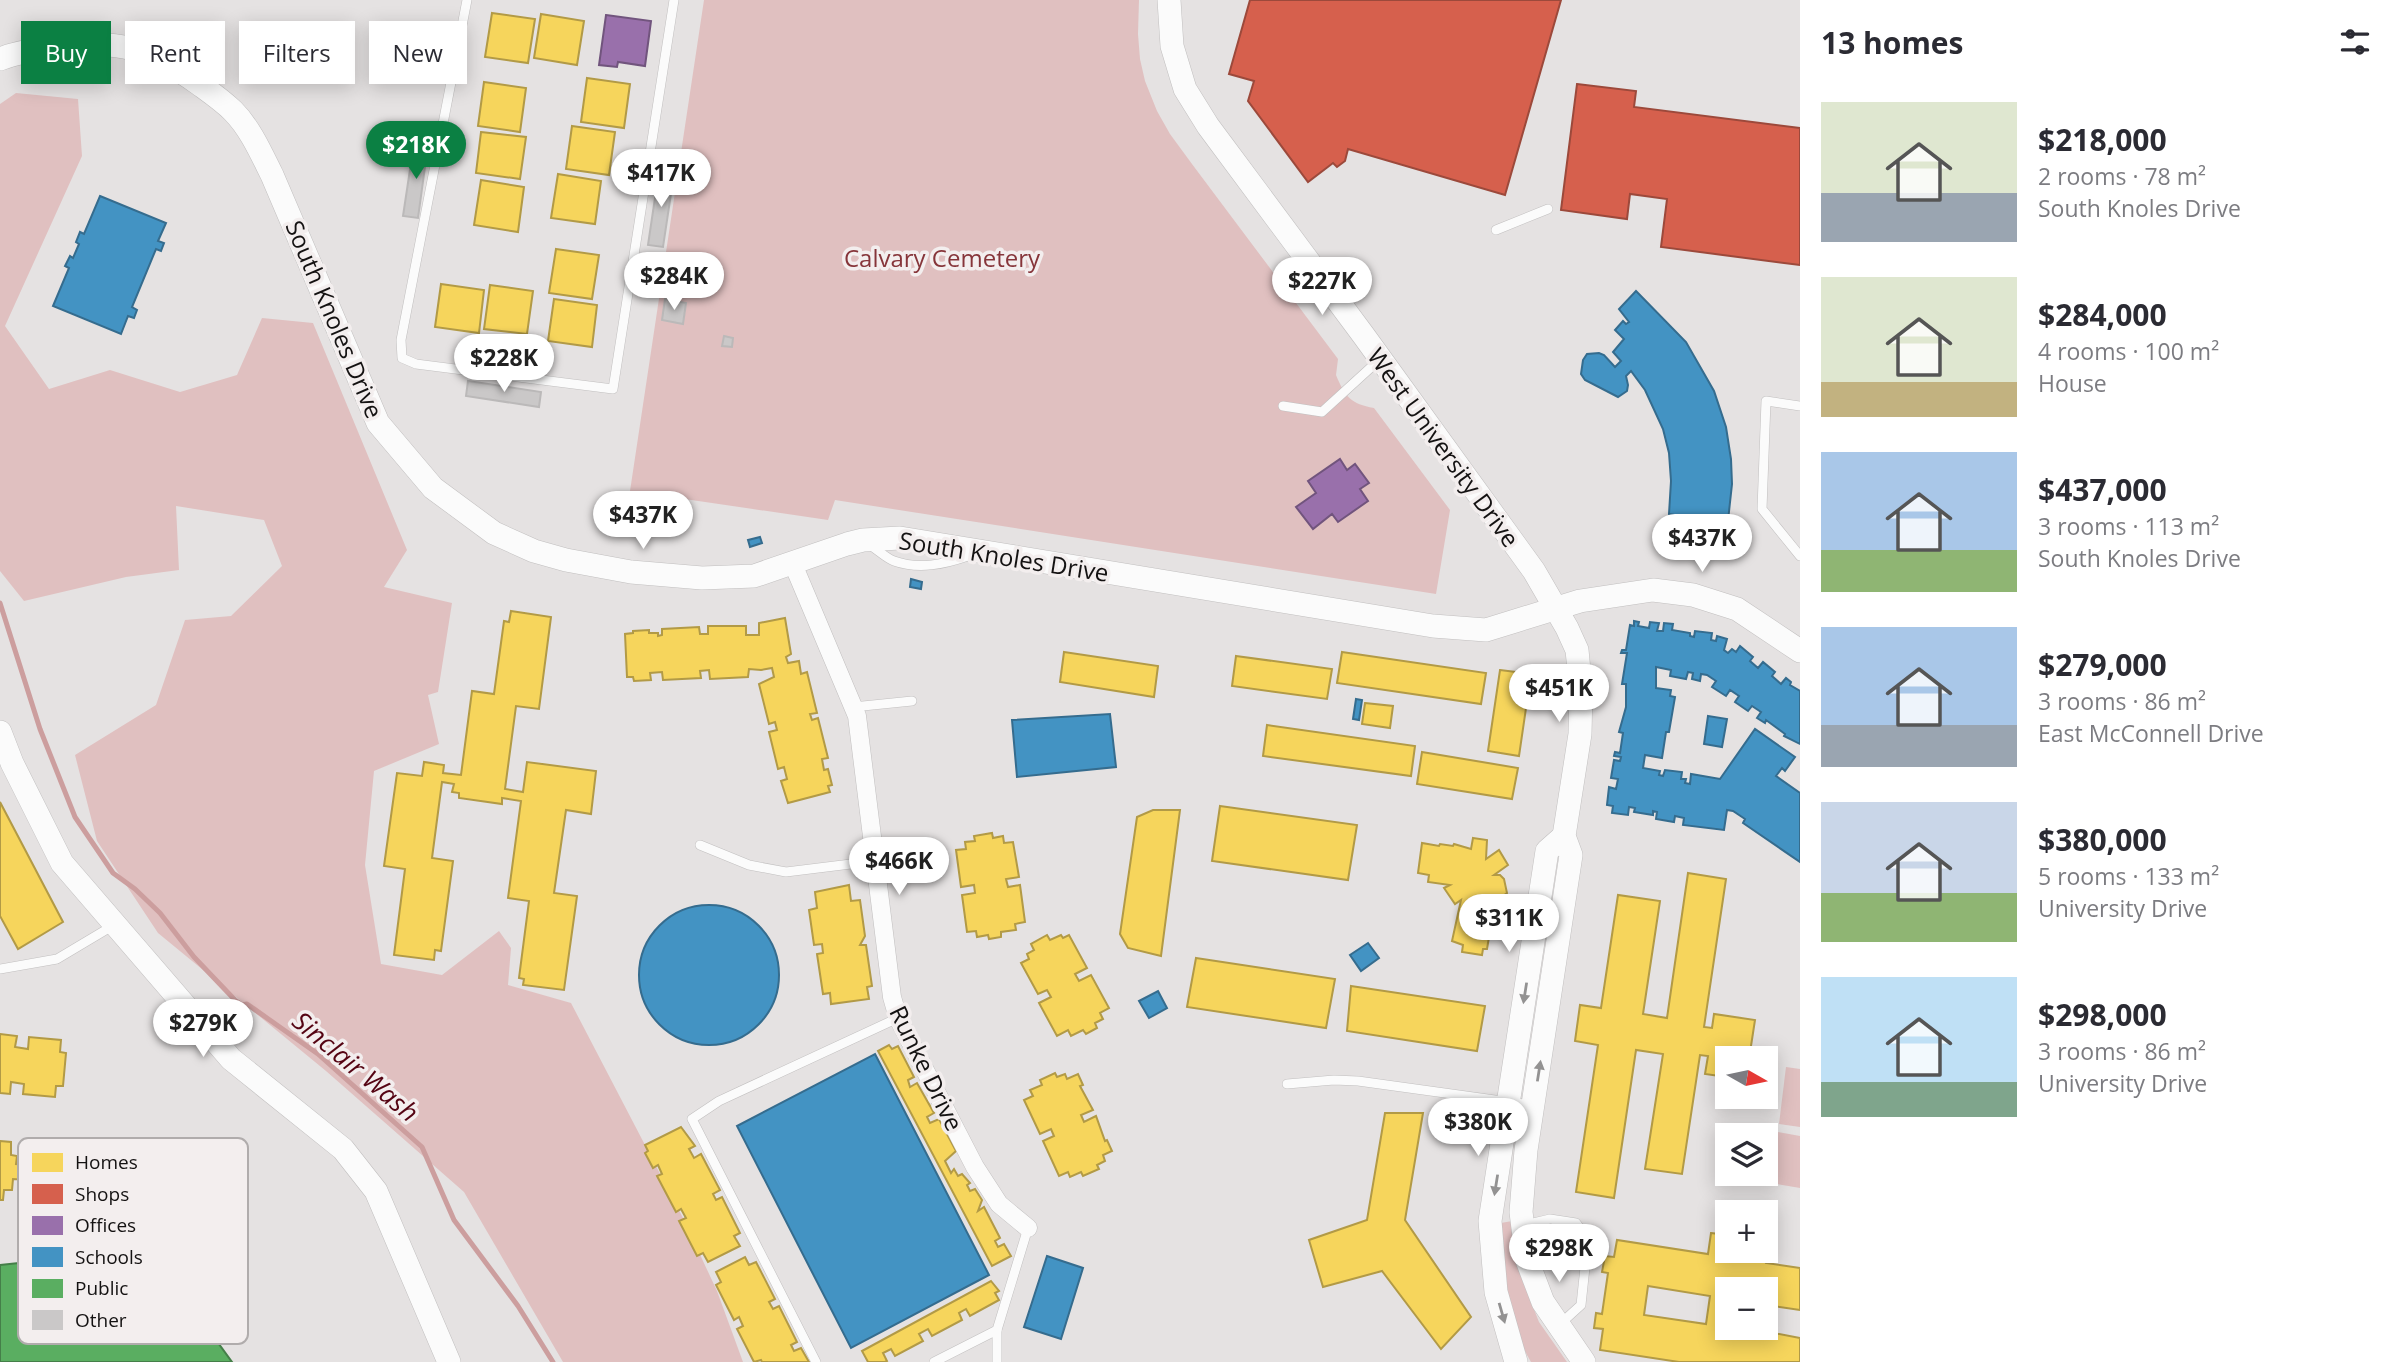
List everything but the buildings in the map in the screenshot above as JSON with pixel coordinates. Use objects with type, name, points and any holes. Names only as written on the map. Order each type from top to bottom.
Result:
[{"type":"street","name":"West University Drive","points":[[1169,0],[1172,46],[1185,89],[1208,126],[1534,571],[1577,650],[1581,691],[1580,734],[1564,836]]},
{"type":"street","name":"South Knoles Drive","points":[[0,60],[44,48],[113,44],[150,53],[178,69],[233,111],[254,139],[272,175],[378,423],[433,488],[494,533],[534,551],[631,572],[702,578],[754,576],[793,564],[819,552],[863,540],[900,538],[1433,626],[1486,630],[1580,601],[1653,590],[1693,594],[1737,609],[1800,651]]},
{"type":"street","name":"Runke Drive","points":[[793,564],[857,716],[891,970],[892,997],[898,1018],[975,1167],[999,1204],[1028,1228]]},
{"type":"street","points":[[0,732],[12,763],[62,863],[232,1059],[343,1149],[376,1191],[449,1362]]},
{"type":"street","points":[[1516,1362],[1496,1292],[1490,1221],[1547,851],[1564,836],[1571,855],[1525,1163],[1521,1212],[1527,1260],[1543,1301],[1584,1362]]},
{"type":"lane","points":[[467,0],[401,341],[402,358],[416,364],[613,389],[674,0]]},
{"type":"lane","points":[[1496,230],[1548,209]]},
{"type":"lane","points":[[1283,406],[1322,412],[1380,359]]},
{"type":"lane","points":[[1800,406],[1766,401],[1762,509],[1800,556]]},
{"type":"lane","points":[[853,707],[912,701]]},
{"type":"lane","points":[[700,845],[749,865],[786,872],[875,862]]},
{"type":"lane","points":[[0,969],[57,959],[114,925]]},
{"type":"lane","points":[[817,1362],[692,1119],[719,1101],[898,1018]]},
{"type":"lane","points":[[1287,1084],[1358,1081],[1534,1105]]},
{"type":"lane","points":[[1523,1225],[1550,1219],[1576,1223],[1588,1239],[1581,1305],[1558,1325]]},
{"type":"lane","points":[[997,1362],[997,1330],[1028,1228]]},
{"type":"lane","points":[[934,1362],[997,1330]]},
{"type":"green space","name":"Calvary Cemetery","points":[[704,0],[1139,0],[1138,34],[1145,81],[1170,134],[1338,359],[1336,375],[1342,389],[1354,402],[1374,408],[1450,510],[1436,594],[835,500],[828,520],[630,491]]},
{"type":"green space","points":[[16,93],[78,99],[82,156],[5,326],[49,389],[110,370],[180,392],[237,375],[262,318],[313,323],[407,550],[384,587],[452,603],[438,692],[428,695],[439,744],[374,771],[365,865],[381,964],[442,975],[499,931],[511,948],[508,985],[571,1003],[682,1216],[717,1291],[743,1362],[563,1362],[464,1192],[326,1071],[158,933],[97,841],[75,755],[156,705],[185,620],[231,616],[282,566],[264,520],[176,506],[179,570],[126,577],[24,601],[0,571],[0,104]]},
{"type":"green space","points":[[1786,1067],[1800,1069],[1800,1127],[1779,1124]]},
{"type":"green space","points":[[1778,1132],[1800,1136],[1800,1188],[1778,1184]]},
{"type":"green space","points":[[1512,1221],[1516,1264],[1539,1322],[1567,1362],[1531,1362],[1516,1329],[1504,1277],[1501,1223]]},
{"type":"waterway","name":"Sinclair Wash","points":[[0,603],[40,729],[75,817],[113,873],[160,913],[194,957],[235,1000],[242,1005],[247,1004],[318,1054],[422,1147],[454,1220],[518,1306],[553,1362]]}]
